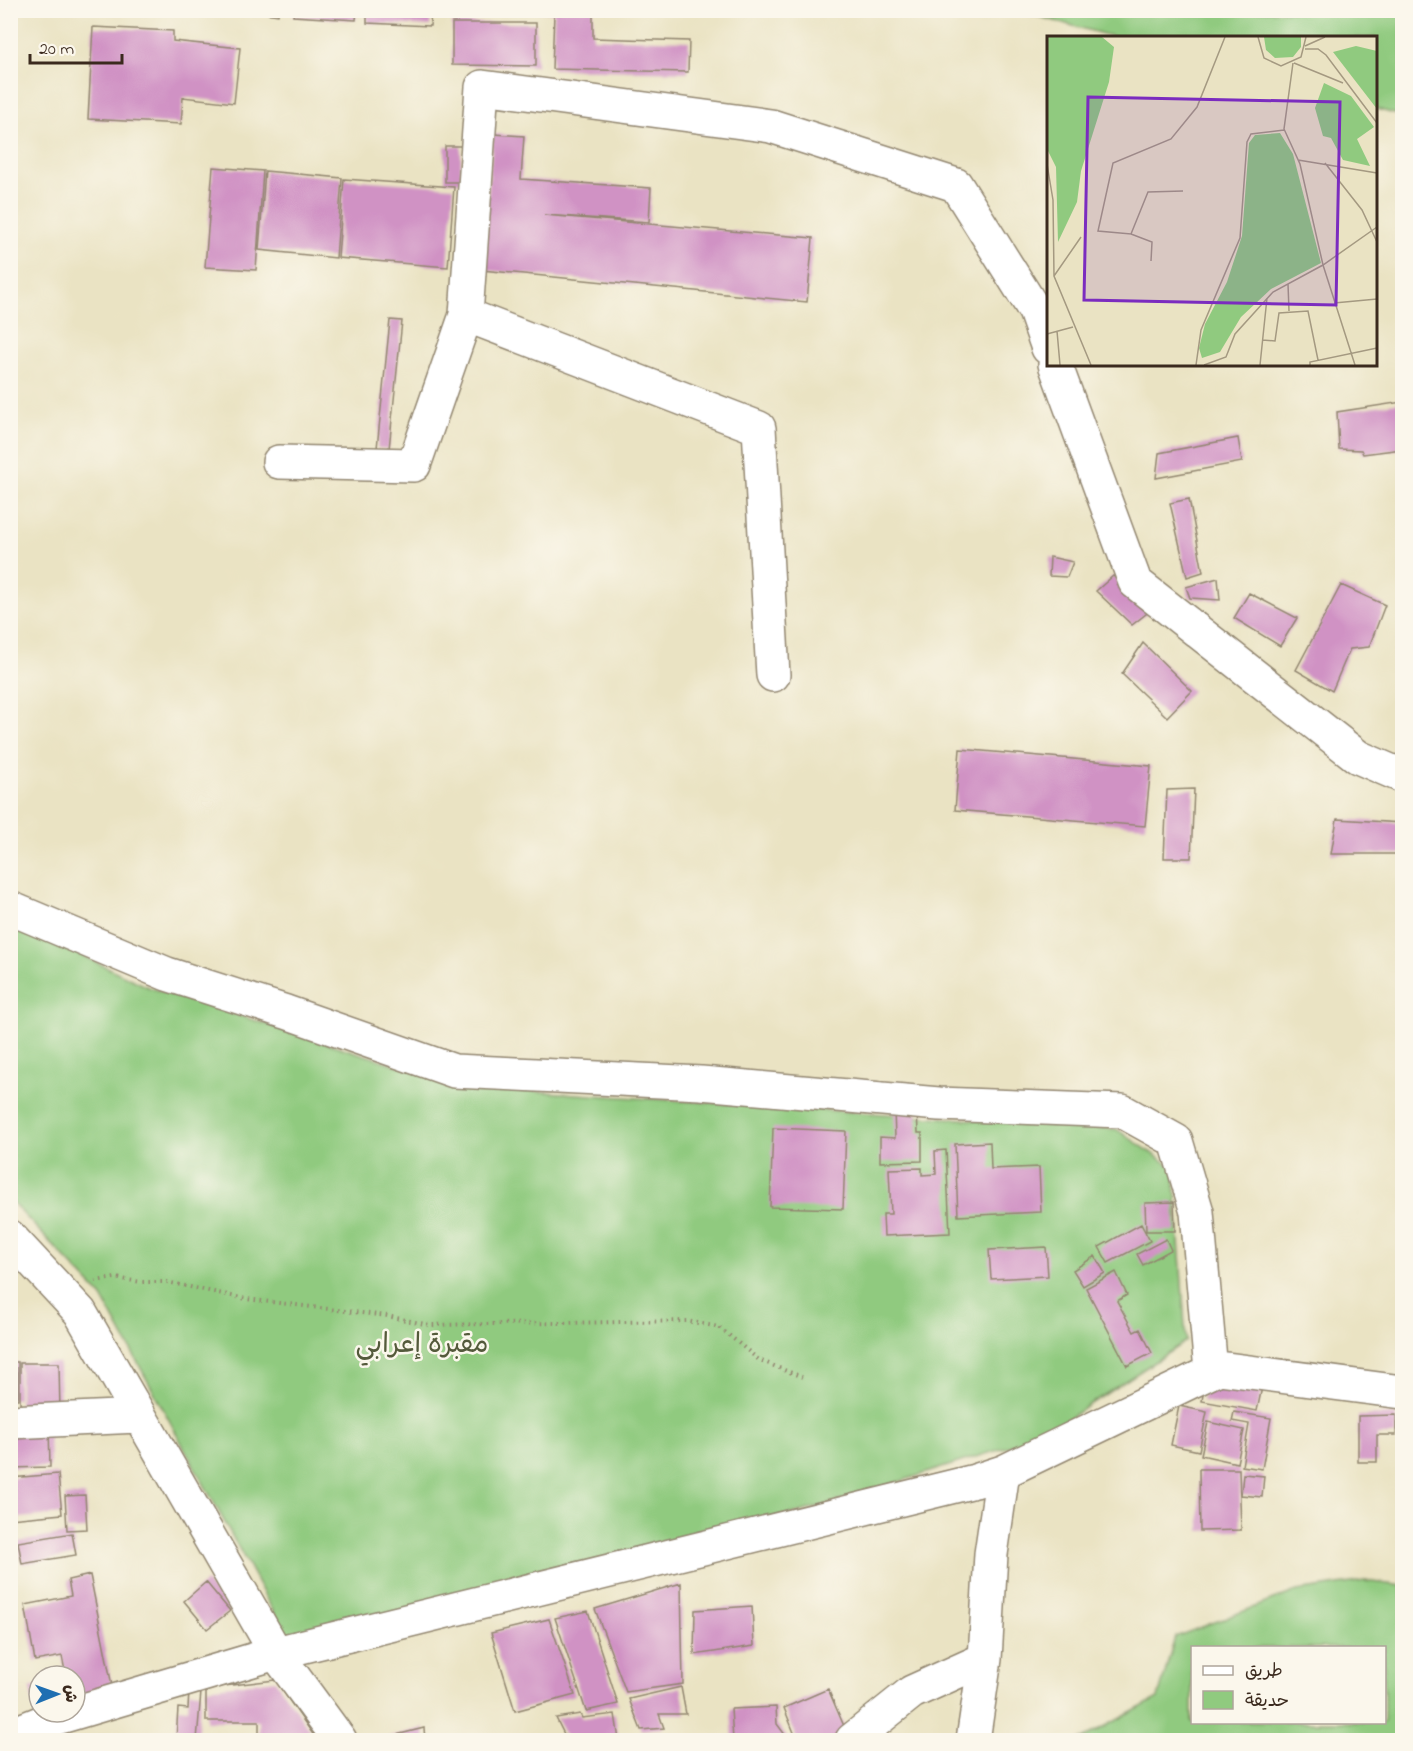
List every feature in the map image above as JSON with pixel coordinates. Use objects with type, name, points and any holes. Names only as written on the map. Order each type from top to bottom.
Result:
[{"type":"street","points":[[279,462],[414,465],[465,315],[482,87],[771,126],[956,185],[1035,311],[1047,345]]},
{"type":"street","points":[[465,315],[759,428],[774,675]]},
{"type":"street","points":[[1056,366],[1135,582],[1358,757],[1402,776]]},
{"type":"street","points":[[10,908],[167,974],[286,1012],[454,1071],[701,1083],[939,1104],[1122,1111],[1176,1140],[1197,1212],[1211,1371]]},
{"type":"street","points":[[10,1236],[25,1268],[62,1293],[80,1312],[276,1653],[340,1740]]},
{"type":"street","points":[[10,1735],[40,1723],[276,1653],[1004,1472],[1219,1368],[1402,1392]]},
{"type":"street","points":[[10,1422],[138,1416]]},
{"type":"street","points":[[973,1740],[985,1659],[991,1554],[1004,1472]]},
{"type":"street","points":[[852,1740],[912,1692],[985,1659]]},
{"type":"path","points":[[62,1293],[81,1283],[115,1278],[141,1282],[167,1282],[246,1299],[387,1316],[429,1325],[687,1321],[719,1327],[759,1360],[802,1377]]},
{"type":"green space","points":[[1018,11],[1402,11],[1402,116],[1377,109],[1377,36],[1110,36]]},
{"type":"green space","name":"مقبرة إعرابي","points":[[10,921],[148,987],[467,1087],[1116,1129],[1174,1168],[1186,1341],[1042,1436],[823,1506],[291,1644],[102,1297],[11,1201]]},
{"type":"green space","points":[[1365,1581],[1402,1586],[1402,1740],[1080,1740],[1158,1698],[1175,1637],[1297,1591]]},
{"type":"building","points":[[243,10],[279,10],[278,15]]},
{"type":"building","points":[[294,10],[357,10],[356,20],[293,16]]},
{"type":"building","points":[[367,10],[431,10],[430,26],[367,23]]},
{"type":"building","points":[[523,10],[593,10],[593,38],[689,41],[688,72],[552,69],[554,13]]},
{"type":"building","points":[[452,23],[536,23],[536,66],[452,65]]},
{"type":"building","points":[[93,27],[173,31],[173,41],[240,48],[234,103],[183,97],[181,124],[88,119]]},
{"type":"building","points":[[493,134],[524,136],[521,179],[651,188],[649,222],[544,215],[813,238],[807,302],[482,270]]},
{"type":"building","points":[[445,146],[461,146],[461,182],[445,182]]},
{"type":"building","points":[[213,167],[263,171],[256,270],[205,267]]},
{"type":"building","points":[[265,171],[342,178],[336,258],[259,250]]},
{"type":"building","points":[[344,179],[454,187],[448,267],[338,258]]},
{"type":"building","points":[[390,320],[402,321],[389,449],[377,448]]},
{"type":"building","points":[[1402,402],[1402,449],[1363,454],[1361,450],[1339,449],[1337,412]]},
{"type":"building","points":[[1238,438],[1242,462],[1156,478],[1159,453]]},
{"type":"building","points":[[1189,499],[1203,572],[1187,577],[1170,503]]},
{"type":"building","points":[[1050,557],[1073,562],[1067,577],[1049,576]]},
{"type":"building","points":[[1113,576],[1151,610],[1132,625],[1096,591]]},
{"type":"building","points":[[1218,578],[1220,600],[1190,598],[1186,587]]},
{"type":"building","points":[[1341,585],[1385,605],[1369,647],[1350,649],[1332,691],[1296,670]]},
{"type":"building","points":[[1249,593],[1297,618],[1280,646],[1234,618]]},
{"type":"building","points":[[1143,643],[1192,691],[1167,717],[1122,674]]},
{"type":"building","points":[[960,749],[1151,766],[1145,826],[955,810]]},
{"type":"building","points":[[1194,789],[1191,858],[1164,858],[1167,790]]},
{"type":"building","points":[[1337,819],[1402,823],[1402,854],[1331,854]]},
{"type":"building","points":[[894,1110],[917,1110],[918,1133],[922,1133],[922,1161],[880,1162],[880,1137],[895,1138]]},
{"type":"building","points":[[773,1128],[846,1131],[843,1209],[770,1207]]},
{"type":"building","points":[[990,1142],[991,1169],[1039,1167],[1041,1212],[958,1216],[955,1144]]},
{"type":"building","points":[[946,1150],[950,1233],[884,1236],[883,1214],[891,1214],[889,1169],[922,1168],[922,1175],[936,1174],[935,1151]]},
{"type":"building","points":[[1174,1202],[1175,1231],[1146,1231],[1145,1203]]},
{"type":"building","points":[[1141,1224],[1150,1241],[1108,1263],[1099,1247]]},
{"type":"building","points":[[1166,1239],[1171,1250],[1143,1265],[1137,1254]]},
{"type":"building","points":[[1046,1247],[1048,1276],[991,1279],[989,1250]]},
{"type":"building","points":[[1095,1256],[1105,1273],[1083,1286],[1073,1270]]},
{"type":"building","points":[[1116,1272],[1127,1295],[1117,1301],[1134,1332],[1140,1329],[1152,1353],[1127,1366],[1086,1288]]},
{"type":"building","points":[[10,1362],[18,1362],[18,1399],[10,1399]]},
{"type":"building","points":[[20,1363],[59,1363],[60,1413],[20,1413]]},
{"type":"building","points":[[1206,1377],[1262,1387],[1257,1411],[1202,1401]]},
{"type":"building","points":[[1179,1406],[1207,1412],[1199,1451],[1171,1445]]},
{"type":"building","points":[[1234,1412],[1271,1418],[1262,1469],[1242,1466],[1249,1424],[1232,1421]]},
{"type":"building","points":[[1396,1415],[1396,1435],[1377,1435],[1377,1462],[1358,1462],[1358,1416]]},
{"type":"building","points":[[1208,1422],[1244,1430],[1237,1463],[1201,1455]]},
{"type":"building","points":[[49,1426],[50,1467],[10,1468],[10,1427]]},
{"type":"building","points":[[1199,1469],[1239,1469],[1241,1530],[1200,1531]]},
{"type":"building","points":[[58,1474],[62,1514],[10,1519],[10,1478]]},
{"type":"building","points":[[1243,1474],[1264,1476],[1262,1497],[1241,1495]]},
{"type":"building","points":[[85,1495],[87,1529],[67,1530],[65,1496]]},
{"type":"building","points":[[72,1533],[76,1555],[22,1564],[18,1542]]},
{"type":"building","points":[[90,1575],[114,1696],[87,1701],[87,1664],[64,1664],[62,1656],[35,1661],[25,1605],[71,1596],[68,1580]]},
{"type":"building","points":[[206,1582],[230,1611],[207,1629],[184,1601]]},
{"type":"building","points":[[681,1583],[683,1684],[626,1692],[595,1609]]},
{"type":"building","points":[[752,1606],[754,1646],[694,1655],[695,1610]]},
{"type":"building","points":[[588,1611],[618,1704],[586,1711],[555,1618]]},
{"type":"building","points":[[549,1619],[575,1695],[515,1711],[491,1633]]},
{"type":"building","points":[[275,1680],[317,1740],[259,1740],[259,1721],[206,1721],[206,1688]]},
{"type":"building","points":[[681,1687],[686,1714],[659,1714],[664,1728],[641,1730],[629,1699]]},
{"type":"building","points":[[828,1689],[850,1740],[797,1740],[784,1708]]},
{"type":"building","points":[[189,1691],[201,1692],[197,1740],[176,1740],[178,1708],[188,1709]]},
{"type":"building","points":[[776,1707],[777,1724],[789,1740],[733,1740],[731,1709]]},
{"type":"building","points":[[580,1714],[582,1718],[615,1714],[619,1740],[567,1740],[556,1718]]},
{"type":"building","points":[[424,1728],[425,1740],[376,1740]]}]
